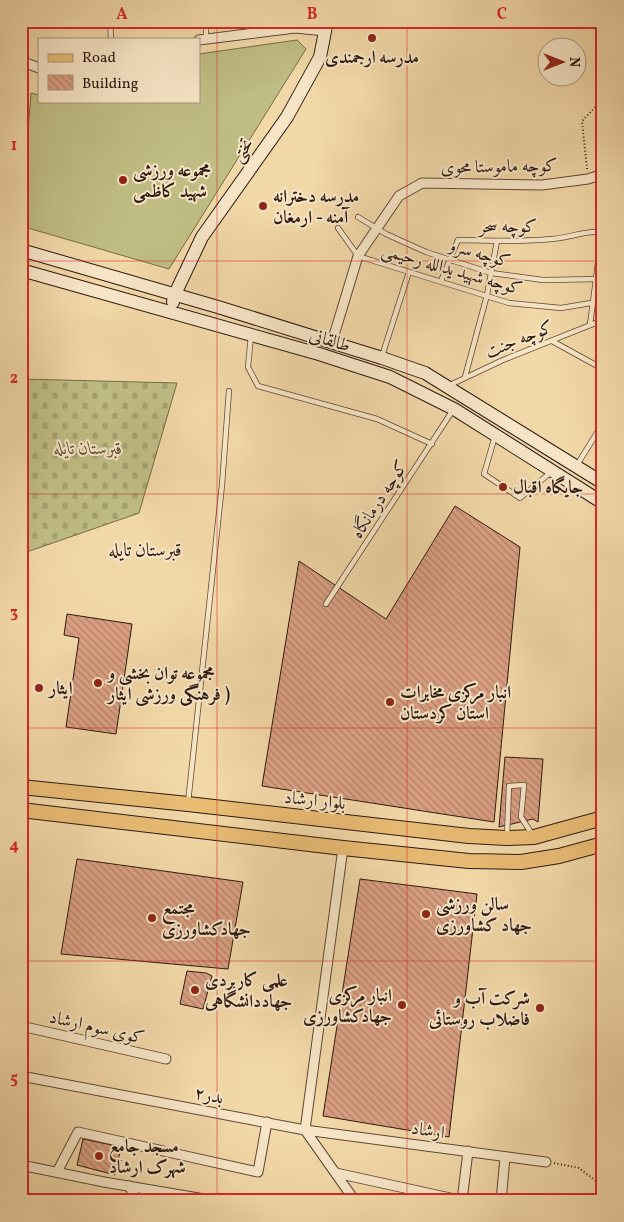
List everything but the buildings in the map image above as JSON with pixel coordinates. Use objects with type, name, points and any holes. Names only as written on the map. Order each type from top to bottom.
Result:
[{"type":"main road","name":"تختی","points":[[171,312],[175,294],[202,238],[287,117],[320,57],[326,26]]},
{"type":"main road","name":"طالقانی","points":[[21,250],[175,294],[332,342],[425,373],[603,483]]},
{"type":"main road","name":"طالقانی","points":[[21,270],[320,354],[390,378],[454,409],[603,503]]},
{"type":"main road","name":"بلوار ارشاد","points":[[21,787],[469,836],[534,837],[603,818]]},
{"type":"main road","points":[[202,831],[206,807]]},
{"type":"main road","points":[[21,810],[469,861],[521,862],[559,856],[603,844]]},
{"type":"street","points":[[202,40],[326,26]]},
{"type":"street","points":[[21,61],[38,68]]},
{"type":"street","name":"کوچه ماموستا محوی","points":[[376,228],[399,196],[422,183],[542,185],[601,175]]},
{"type":"street","points":[[332,342],[358,256],[376,228]]},
{"type":"street","points":[[343,848],[305,1130],[355,1201]]},
{"type":"street","name":"کوی سوم ارشاد","points":[[21,1026],[166,1059]]},
{"type":"street","name":"بدر۲","points":[[21,1076],[305,1130]]},
{"type":"street","points":[[57,1172],[78,1132],[258,1172],[268,1122]]},
{"type":"street","name":"ارشاد","points":[[305,1130],[546,1162]]},
{"type":"street","points":[[336,1174],[463,1201],[468,1152]]},
{"type":"street","points":[[501,1201],[505,1157]]},
{"type":"street","points":[[21,1165],[216,1201]]},
{"type":"street","points":[[128,1186],[138,1201]]},
{"type":"lane","points":[[110,21],[111,38]]},
{"type":"lane","points":[[202,40],[206,21]]},
{"type":"lane","points":[[590,325],[603,232],[601,175]]},
{"type":"lane","name":"کوچه سرو","points":[[358,217],[376,228],[426,252],[491,273],[543,280],[603,279]]},
{"type":"lane","name":"کوچه شهید یدالله رحیمی","points":[[338,228],[358,256],[510,303],[561,308],[593,301],[603,301]]},
{"type":"lane","name":"کوچه سحر","points":[[441,282],[458,240],[554,239],[590,231],[603,232]]},
{"type":"lane","points":[[465,377],[487,295],[497,241]]},
{"type":"lane","points":[[382,358],[409,272]]},
{"type":"lane","name":"کوچه جنت","points":[[447,386],[603,320]]},
{"type":"lane","points":[[251,334],[248,366],[258,386],[377,419],[432,444]]},
{"type":"lane","points":[[552,341],[603,369]]},
{"type":"lane","points":[[188,804],[222,485],[229,391]]},
{"type":"lane","name":"کوچه درمانگاه","points":[[326,604],[454,409]]},
{"type":"lane","points":[[576,466],[603,423]]},
{"type":"lane","points":[[495,435],[484,474],[520,498],[552,471]]},
{"type":"lane","points":[[507,838],[509,786],[524,785],[522,817],[534,837]]},
{"type":"path","points":[[588,178],[582,121],[603,99]]},
{"type":"path","points":[[546,1162],[579,1168],[596,1181],[598,1201]]},
{"type":"green space","name":"مجموعه ورزشی شهید کاظمی","points":[[297,40],[306,49],[169,269],[21,226],[21,134],[28,130],[31,93],[38,95],[38,102],[200,102],[200,54]]},
{"type":"green space","name":"قبرستان تایله","points":[[21,379],[177,383],[139,513],[21,554]]},
{"type":"place","name":"مدرسه ارجمندی","points":[[372,38]]},
{"type":"place","name":"مجموعه ورزشی شهید کاظمی","points":[[123,180]]},
{"type":"place","name":"مدرسه دخترانه آمنه - ارمغان","points":[[263,206]]},
{"type":"place","name":"جایگاه اقبال","points":[[503,487]]},
{"type":"place","name":"مجموعه توان بخشی و فرهنگی ورزشی ایثار )","points":[[98,683]]},
{"type":"place","name":"ایثار","points":[[39,688]]},
{"type":"place","name":"انبار مرکزی مخابرات استان کردستان","points":[[390,702]]},
{"type":"place","name":"سالن ورزشی جهاد کشاورزی","points":[[426,914]]},
{"type":"place","name":"مجتمع جهادکشاورزی","points":[[152,918]]},
{"type":"place","name":"علمی کاربردی جهاددانشگاهی","points":[[195,990]]},
{"type":"place","name":"انبار مرکزی جهادکشاورزی","points":[[402,1005]]},
{"type":"place","name":"شرکت آب و فاضلاب روستائی","points":[[540,1008]]},
{"type":"place","name":"مسجد جامع شهرک ارشاد","points":[[99,1156]]},
{"type":"district","name":"قبرستان تایله","points":[[145,549]]}]
